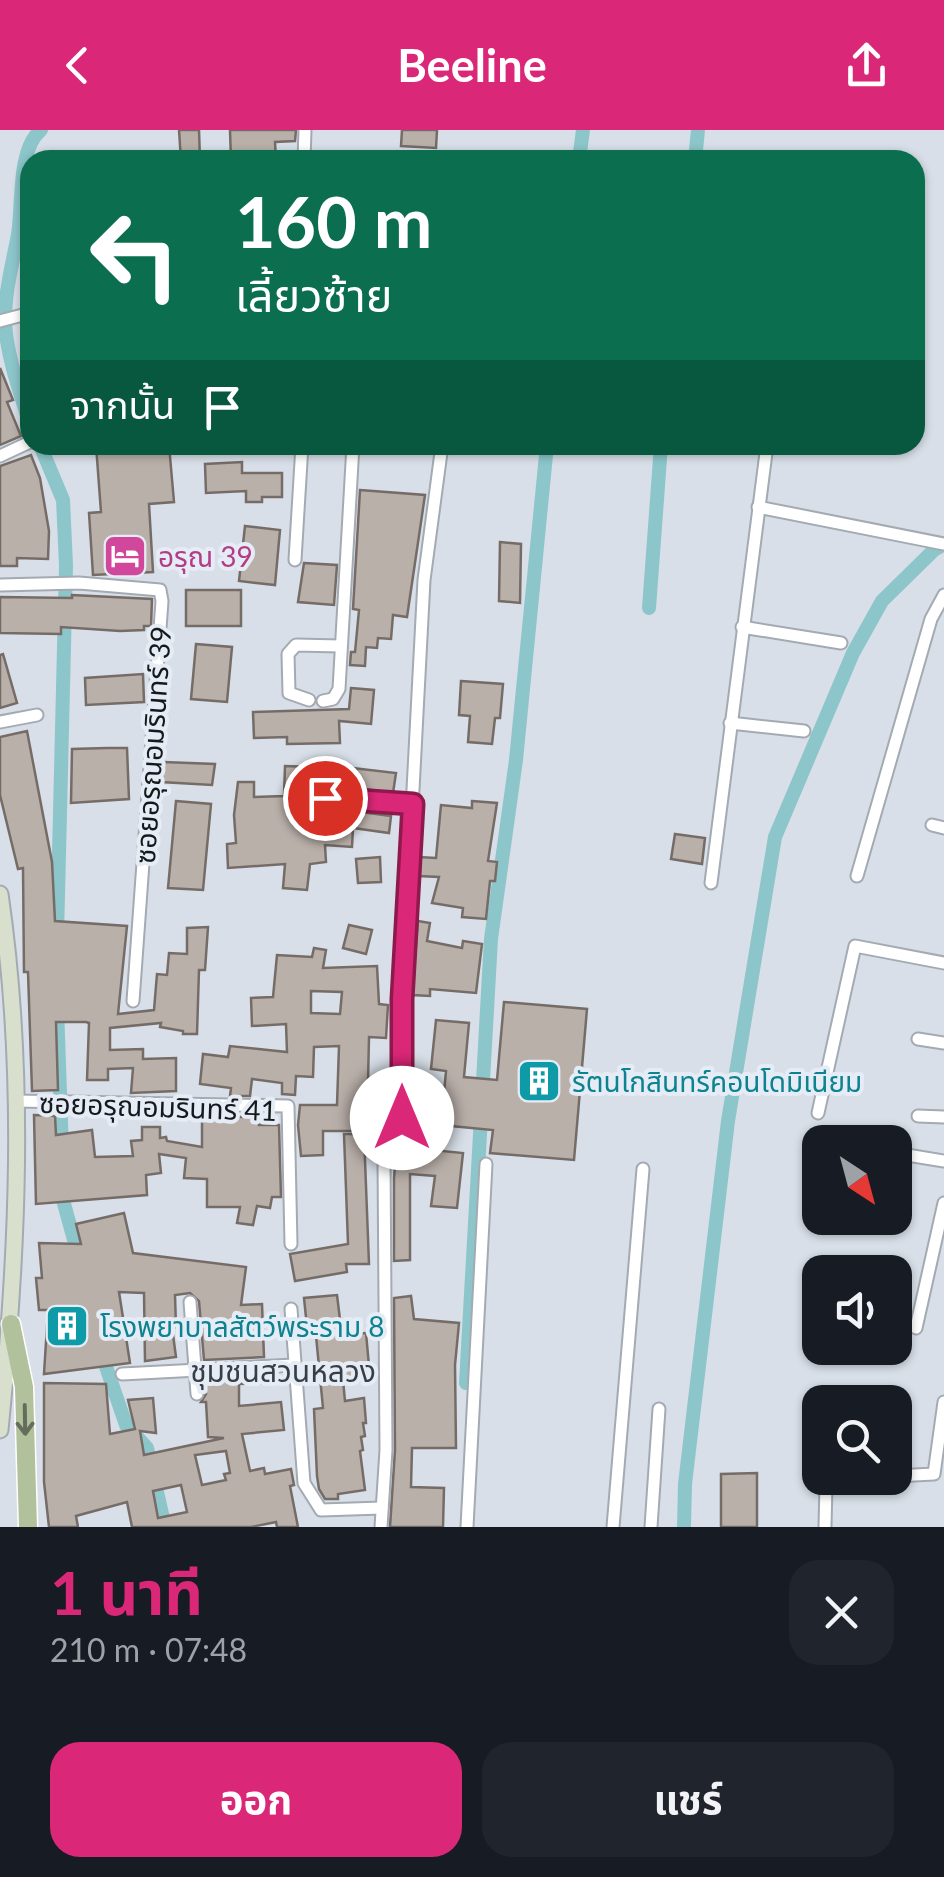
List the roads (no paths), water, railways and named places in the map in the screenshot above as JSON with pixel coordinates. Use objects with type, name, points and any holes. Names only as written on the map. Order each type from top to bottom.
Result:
[{"type":"main road","points":[[0,894],[16,1101],[16,1210],[0,1430]]},
{"type":"main road","points":[[10,1324],[24,1386],[28,1527]]},
{"type":"street","points":[[294,560],[301,455]]},
{"type":"street","points":[[340,646],[296,645],[288,654],[289,693],[316,701],[337,695],[352,455]]},
{"type":"street","points":[[402,1118],[402,999],[424,580],[441,455]]},
{"type":"street","points":[[711,883],[766,455]]},
{"type":"street","points":[[758,507],[937,542]]},
{"type":"street","name":"ซอยอรุณอมรินทร์ 39","points":[[0,584],[79,583],[160,590],[133,1002]]},
{"type":"street","points":[[858,876],[932,619],[944,595]]},
{"type":"street","points":[[742,627],[841,643]]},
{"type":"street","points":[[0,722],[38,715]]},
{"type":"street","points":[[730,723],[804,731]]},
{"type":"street","points":[[320,828],[321,801],[325,798],[413,804]]},
{"type":"street","points":[[818,1113],[855,946],[944,963]]},
{"type":"street","points":[[918,1040],[944,1043]]},
{"type":"street","name":"ซอยอรุณอมรินทร์ 41","points":[[16,1101],[288,1106],[291,1244]]},
{"type":"street","points":[[918,1116],[944,1117]]},
{"type":"street","points":[[912,1156],[944,1161]]},
{"type":"street","points":[[381,1527],[386,1450],[384,1157]]},
{"type":"street","points":[[467,1527],[486,1164]]},
{"type":"street","points":[[613,1527],[642,1169]]},
{"type":"street","points":[[916,1328],[944,1203]]},
{"type":"street","points":[[190,1302],[197,1394]]},
{"type":"street","points":[[291,1309],[304,1483],[313,1502],[322,1510],[382,1508]]},
{"type":"street","points":[[122,1374],[294,1365]]},
{"type":"street","points":[[912,1475],[934,1474],[944,1402]]},
{"type":"street","points":[[651,1527],[659,1409]]},
{"type":"street","points":[[826,1495],[826,1527]]},
{"type":"waterway","points":[[28,150],[41,130]]},
{"type":"waterway","points":[[580,150],[583,130]]},
{"type":"waterway","points":[[696,150],[698,130]]},
{"type":"waterway","points":[[20,211],[5,308],[10,357],[20,391]]},
{"type":"waterway","points":[[44,455],[63,500],[66,565],[57,936]]},
{"type":"waterway","points":[[466,1383],[491,939],[516,760],[546,455]]},
{"type":"waterway","points":[[649,608],[660,455]]},
{"type":"waterway","points":[[684,1527],[685,1484],[728,1121],[775,837],[853,653],[882,601],[944,544]]},
{"type":"waterway","points":[[57,1007],[62,1150]]},
{"type":"waterway","points":[[63,1187],[79,1258]]},
{"type":"waterway","points":[[101,1352],[126,1425],[147,1448],[165,1527]]},
{"type":"place","name":"อรุณ 39","points":[[125,556]]},
{"type":"place","name":"รัตนโกสินทร์คอนโดมิเนียม","points":[[539,1081]]},
{"type":"place","name":"โรงพยาบาลสัตว์พระราม 8","points":[[67,1326]]},
{"type":"district","name":"ชุมชนสวนหลวง","points":[[283,1370]]}]
